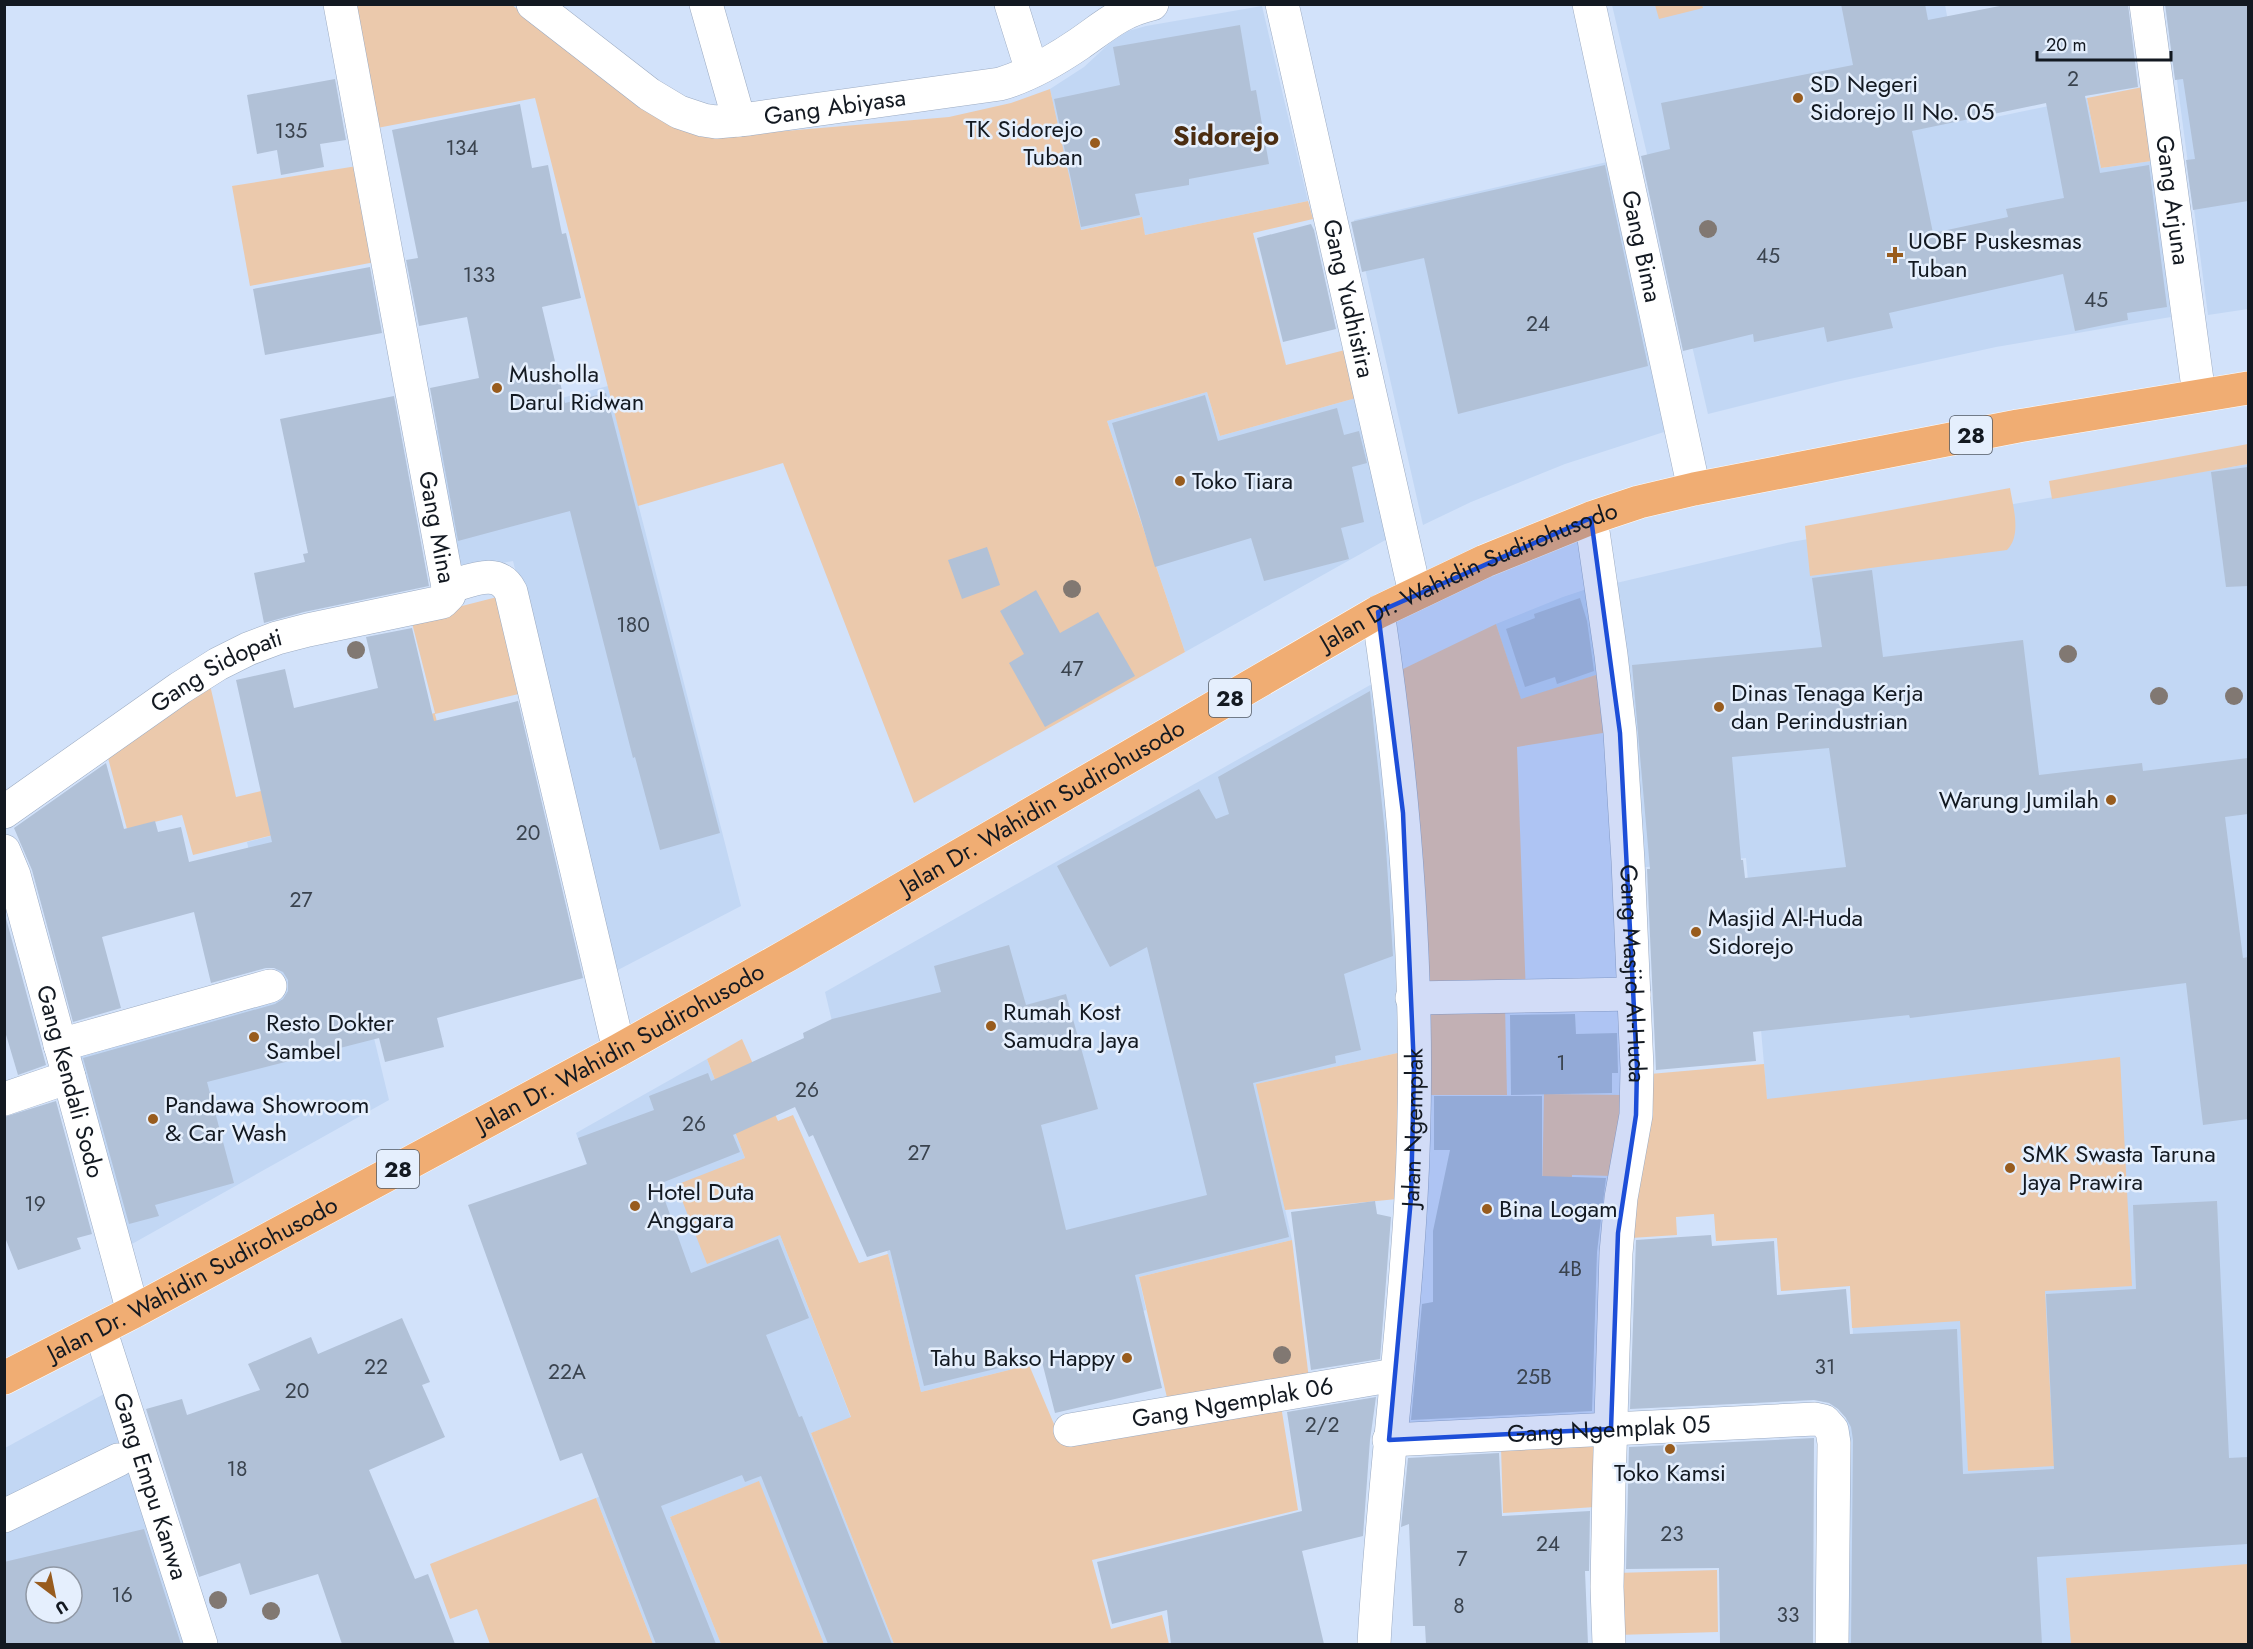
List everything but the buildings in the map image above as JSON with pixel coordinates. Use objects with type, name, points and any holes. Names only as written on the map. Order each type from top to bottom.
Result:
[{"type":"highway","name":"Jalan Dr. Wahidin Sudirohusodo","points":[[4,1378],[133,1312],[619,1050],[1378,612],[1485,561],[1591,518],[1639,502],[1694,489],[2018,426],[2248,388]]},
{"type":"street","name":"Gang Mina","points":[[340,4],[448,587],[498,577],[504,580],[511,592],[619,1050]]},
{"type":"street","name":"Gang Abiyasa","points":[[533,4],[649,94],[672,108],[703,120],[739,120],[982,88],[1017,79],[1052,61],[1119,15],[1152,4]]},
{"type":"street","points":[[706,4],[739,120]]},
{"type":"street","points":[[1011,4],[1032,71]]},
{"type":"street","name":"Gang Yudhistira","points":[[1282,4],[1415,593]]},
{"type":"street","name":"Gang Bima","points":[[1589,4],[1694,489]]},
{"type":"street","name":"Gang Arjuna","points":[[2146,4],[2199,395]]},
{"type":"street","name":"Gang Masjid Al-Huda","points":[[1591,518],[1620,733],[1637,1092],[1633,1139],[1617,1233],[1607,1575],[1609,1644]]},
{"type":"street","name":"Gang Sidopati","points":[[4,812],[180,688],[218,664],[277,638],[442,602],[449,595],[448,587]]},
{"type":"street","name":"Jalan Ngemplak","points":[[1374,1644],[1389,1440],[1411,1198],[1414,1069],[1403,813],[1378,612]]},
{"type":"street","name":"Gang Kendali Sodo","points":[[4,851],[14,875],[133,1312]]},
{"type":"street","points":[[60,1045],[270,986]]},
{"type":"street","points":[[1412,998],[1634,994]]},
{"type":"street","points":[[4,1098],[69,1077]]},
{"type":"street","name":"Gang Empu Kanwa","points":[[100,1329],[201,1644]]},
{"type":"street","name":"Gang Ngemplak 06","points":[[1070,1430],[1395,1375]]},
{"type":"street","name":"Gang Ngemplak 05","points":[[1389,1440],[1815,1419],[1827,1423],[1832,1430],[1834,1443],[1832,1644]]},
{"type":"street","points":[[4,1516],[118,1460]]},
{"type":"highlighted area","points":[[1591,518],[1620,733],[1637,1068],[1636,1115],[1618,1233],[1611,1429],[1389,1440],[1411,1198],[1414,1069],[1403,813],[1378,612]]},
{"type":"shaded area","points":[[354,5],[512,5],[617,85],[726,136],[949,117],[1011,103],[1050,89],[1081,230],[1142,217],[1145,235],[1308,201],[1313,219],[1253,233],[1286,365],[1345,350],[1356,398],[1220,436],[1207,392],[1107,421],[1185,652],[914,803],[783,463],[638,506],[535,98],[377,128]]},
{"type":"shaded area","name":"UOBF Puskesmas Tuban","points":[[1612,5],[1945,5],[1967,123],[2087,98],[2101,168],[2152,161],[2171,317],[1996,347],[1836,382],[1708,414]]},
{"type":"shaded area","points":[[1655,5],[1702,5],[1703,8],[1659,19]]},
{"type":"shaded area","points":[[2167,5],[2248,5],[2248,309],[2208,315]]},
{"type":"shaded area","points":[[1262,6],[1308,201],[1145,235],[1141,217],[1080,230],[1050,89],[1084,67],[1111,42],[1128,31]]},
{"type":"shaded area","points":[[2143,87],[2152,161],[2101,168],[2087,98]]},
{"type":"shaded area","points":[[1607,162],[1667,431],[1565,464],[1471,502],[1423,525],[1354,220]]},
{"type":"shaded area","points":[[357,166],[375,262],[250,286],[232,186]]},
{"type":"shaded area","points":[[608,386],[741,906],[614,972],[513,561],[459,571],[433,431]]},
{"type":"shaded area","points":[[1207,392],[1220,436],[1356,398],[1389,538],[1185,652],[1107,421]]},
{"type":"shaded area","points":[[2248,444],[2248,464],[2052,499],[2049,481]]},
{"type":"shaded area","name":"SMK Swasta Taruna Jaya Prawira","points":[[2248,464],[2248,1644],[1845,1644],[1846,1414],[1858,1414],[1850,1286],[1781,1291],[1746,858],[1636,868],[1612,584],[1791,542]]},
{"type":"shaded area","points":[[2010,488],[2015,529],[2012,544],[2007,550],[1810,576],[1805,526]]},
{"type":"shaded area","points":[[1590,588],[1602,673],[1521,700],[1496,624]]},
{"type":"shaded area","points":[[505,595],[527,692],[435,714],[454,790],[193,855],[182,815],[127,829],[108,758],[210,685],[236,797],[389,760],[382,726],[435,713],[411,619]]},
{"type":"shaded area","points":[[1496,624],[1521,699],[1602,673],[1609,732],[1517,747],[1526,996],[1429,998],[1401,670]]},
{"type":"shaded area","points":[[1372,684],[1389,797],[1402,1052],[1257,1084],[1292,1240],[1139,1277],[1146,1310],[1023,1340],[1029,1365],[921,1392],[825,992]]},
{"type":"shaded area","points":[[322,823],[389,1100],[123,1249],[70,1052],[281,992],[247,842]]},
{"type":"shaded area","points":[[1505,1005],[1507,1095],[1429,1095],[1429,1006]]},
{"type":"shaded area","points":[[742,1039],[778,1121],[793,1115],[859,1263],[888,1254],[921,1392],[1029,1365],[1062,1443],[1281,1406],[1298,1510],[1092,1560],[1111,1629],[1162,1615],[1169,1644],[894,1644],[811,1433],[851,1417],[780,1235],[707,1264],[676,1185],[745,1158],[707,1059]]},
{"type":"shaded area","points":[[1402,1052],[1397,1199],[1285,1210],[1256,1084]]},
{"type":"shaded area","points":[[2120,1057],[2132,1286],[2045,1291],[2054,1466],[1968,1471],[1960,1321],[1852,1328],[1850,1286],[1781,1291],[1777,1238],[1716,1241],[1714,1214],[1676,1217],[1677,1235],[1631,1238],[1650,1074],[1764,1064],[1767,1099]]},
{"type":"shaded area","points":[[707,1059],[745,1158],[677,1186],[780,1235],[851,1418],[811,1433],[894,1644],[824,1644],[758,1482],[670,1517],[721,1644],[653,1644],[596,1498],[689,1460],[576,1133]]},
{"type":"shaded area","points":[[1544,1094],[1623,1095],[1614,1176],[1572,1175],[1572,1196],[1542,1195]]},
{"type":"shaded area","points":[[1292,1240],[1309,1379],[1168,1402],[1139,1277]]},
{"type":"shaded area","points":[[113,1389],[194,1644],[5,1644],[5,1448]]},
{"type":"shaded area","points":[[1599,1441],[1595,1507],[1503,1513],[1501,1447]]},
{"type":"shaded area","points":[[759,1481],[824,1644],[721,1644],[670,1517]]},
{"type":"shaded area","points":[[596,1498],[653,1644],[490,1644],[477,1609],[450,1619],[430,1564]]},
{"type":"shaded area","points":[[2248,1564],[2248,1644],[2071,1644],[2066,1578]]},
{"type":"shaded area","points":[[1717,1570],[1718,1632],[1617,1635],[1616,1573]]},
{"type":"place","name":"SD Negeri Sidorejo II No. 05","points":[[1798,98]]},
{"type":"place","name":"TK Sidorejo Tuban","points":[[1095,143]]},
{"type":"place","name":"UOBF Puskesmas Tuban","points":[[1895,255]]},
{"type":"place","name":"Musholla Darul Ridwan","points":[[497,388]]},
{"type":"place","name":"Toko Tiara","points":[[1180,481]]},
{"type":"place","name":"Dinas Tenaga Kerja dan Perindustrian","points":[[1719,707]]},
{"type":"place","name":"Warung Jumilah","points":[[2111,800]]},
{"type":"place","name":"Masjid Al-Huda Sidorejo","points":[[1696,932]]},
{"type":"place","name":"Rumah Kost Samudra Jaya","points":[[991,1026]]},
{"type":"place","name":"Resto Dokter Sambel","points":[[254,1037]]},
{"type":"place","name":"Pandawa Showroom & Car Wash","points":[[153,1119]]},
{"type":"place","name":"SMK Swasta Taruna Jaya Prawira","points":[[2010,1168]]},
{"type":"place","name":"Hotel Duta Anggara","points":[[635,1206]]},
{"type":"place","name":"Bina Logam","points":[[1487,1209]]},
{"type":"place","name":"Tahu Bakso Happy","points":[[1127,1358]]},
{"type":"place","name":"Toko Kamsi","points":[[1670,1449]]},
{"type":"district","name":"Sidorejo","points":[[1226,136]]}]
